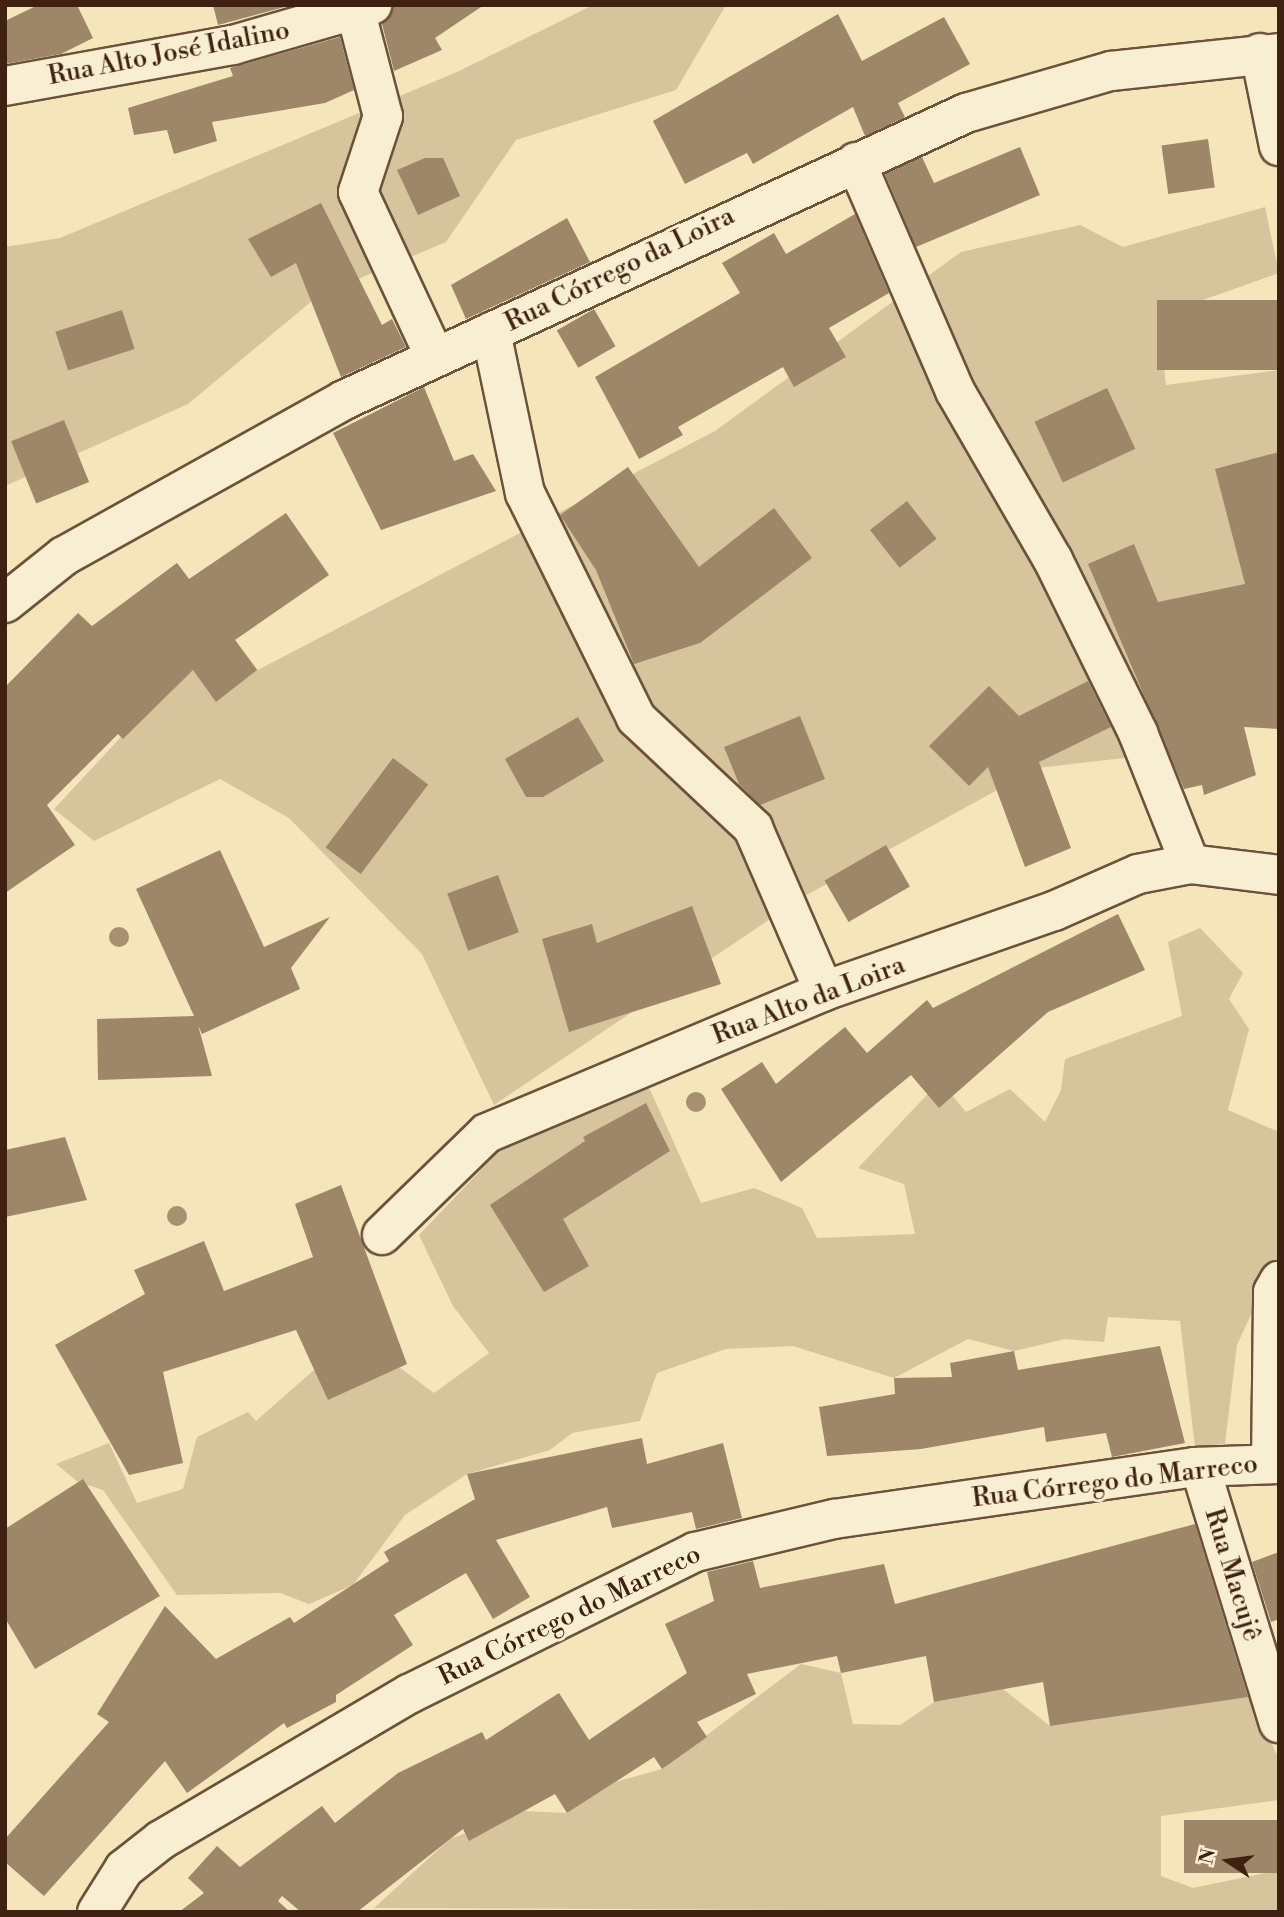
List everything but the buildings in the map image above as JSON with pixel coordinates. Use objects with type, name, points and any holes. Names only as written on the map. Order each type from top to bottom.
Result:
[{"type":"street","name":"Rua Alto José Idalino","points":[[5,86],[233,45],[361,8]]},
{"type":"street","points":[[361,8],[383,116],[358,192],[435,357]]},
{"type":"street","points":[[1269,53],[1279,145]]},
{"type":"street","name":"Rua Córrego da Loira","points":[[5,603],[64,556],[344,400],[966,113],[1045,87],[1111,71],[1269,53]]},
{"type":"street","points":[[856,162],[955,391],[1053,560],[1138,733],[1190,864]]},
{"type":"street","points":[[491,332],[525,493],[636,718],[753,828],[824,991]]},
{"type":"street","name":"Rua Alto da Loira","points":[[382,1235],[487,1133],[824,991],[1054,912],[1138,874],[1190,864],[1279,875]]},
{"type":"street","points":[[1275,1464],[1273,1292],[1279,1281]]},
{"type":"street","name":"Rua Córrego do Marreco","points":[[97,1912],[124,1869],[161,1840],[409,1694],[695,1552],[834,1519],[1200,1467],[1275,1464]]},
{"type":"street","name":"Rua Macujê","points":[[1200,1467],[1279,1723]]},
{"type":"shaded area","points":[[593,5],[726,5],[676,90],[516,140],[446,242],[318,296],[188,404],[5,486],[5,247],[60,238],[457,72]]},
{"type":"shaded area","points":[[1265,207],[1279,273],[1158,316],[1166,385],[1279,370],[1279,702],[1176,752],[1037,768],[803,897],[494,1105],[422,954],[289,818],[220,779],[94,841],[54,809],[188,665],[136,594],[177,563],[258,670],[715,431],[961,252],[1080,225],[1123,247]]},
{"type":"shaded area","points":[[1200,928],[1243,973],[1229,999],[1249,1029],[1228,1110],[1279,1132],[1279,1254],[1237,1345],[1225,1444],[1195,1447],[1180,1321],[1108,1317],[1104,1342],[1065,1339],[1014,1351],[968,1339],[894,1378],[793,1346],[726,1349],[657,1373],[640,1421],[572,1433],[550,1450],[467,1474],[405,1515],[353,1585],[309,1604],[280,1593],[177,1595],[103,1490],[78,1482],[56,1464],[109,1443],[137,1503],[183,1489],[197,1437],[248,1412],[256,1421],[314,1370],[399,1367],[434,1393],[489,1353],[453,1306],[419,1235],[500,1150],[647,1083],[701,1203],[754,1188],[802,1208],[817,1238],[915,1234],[904,1184],[858,1168],[940,1081],[966,1112],[1010,1089],[1045,1122],[1061,1090],[1065,1059],[1182,1016],[1168,942]]},
{"type":"shaded area","points":[[801,1664],[841,1673],[853,1724],[900,1725],[934,1702],[1003,1689],[1050,1726],[1251,1696],[1279,1760],[1279,1800],[1161,1816],[1161,1876],[1193,1888],[1279,1870],[1279,1912],[374,1908],[450,1839],[524,1811],[567,1813],[615,1782],[662,1769]]}]
